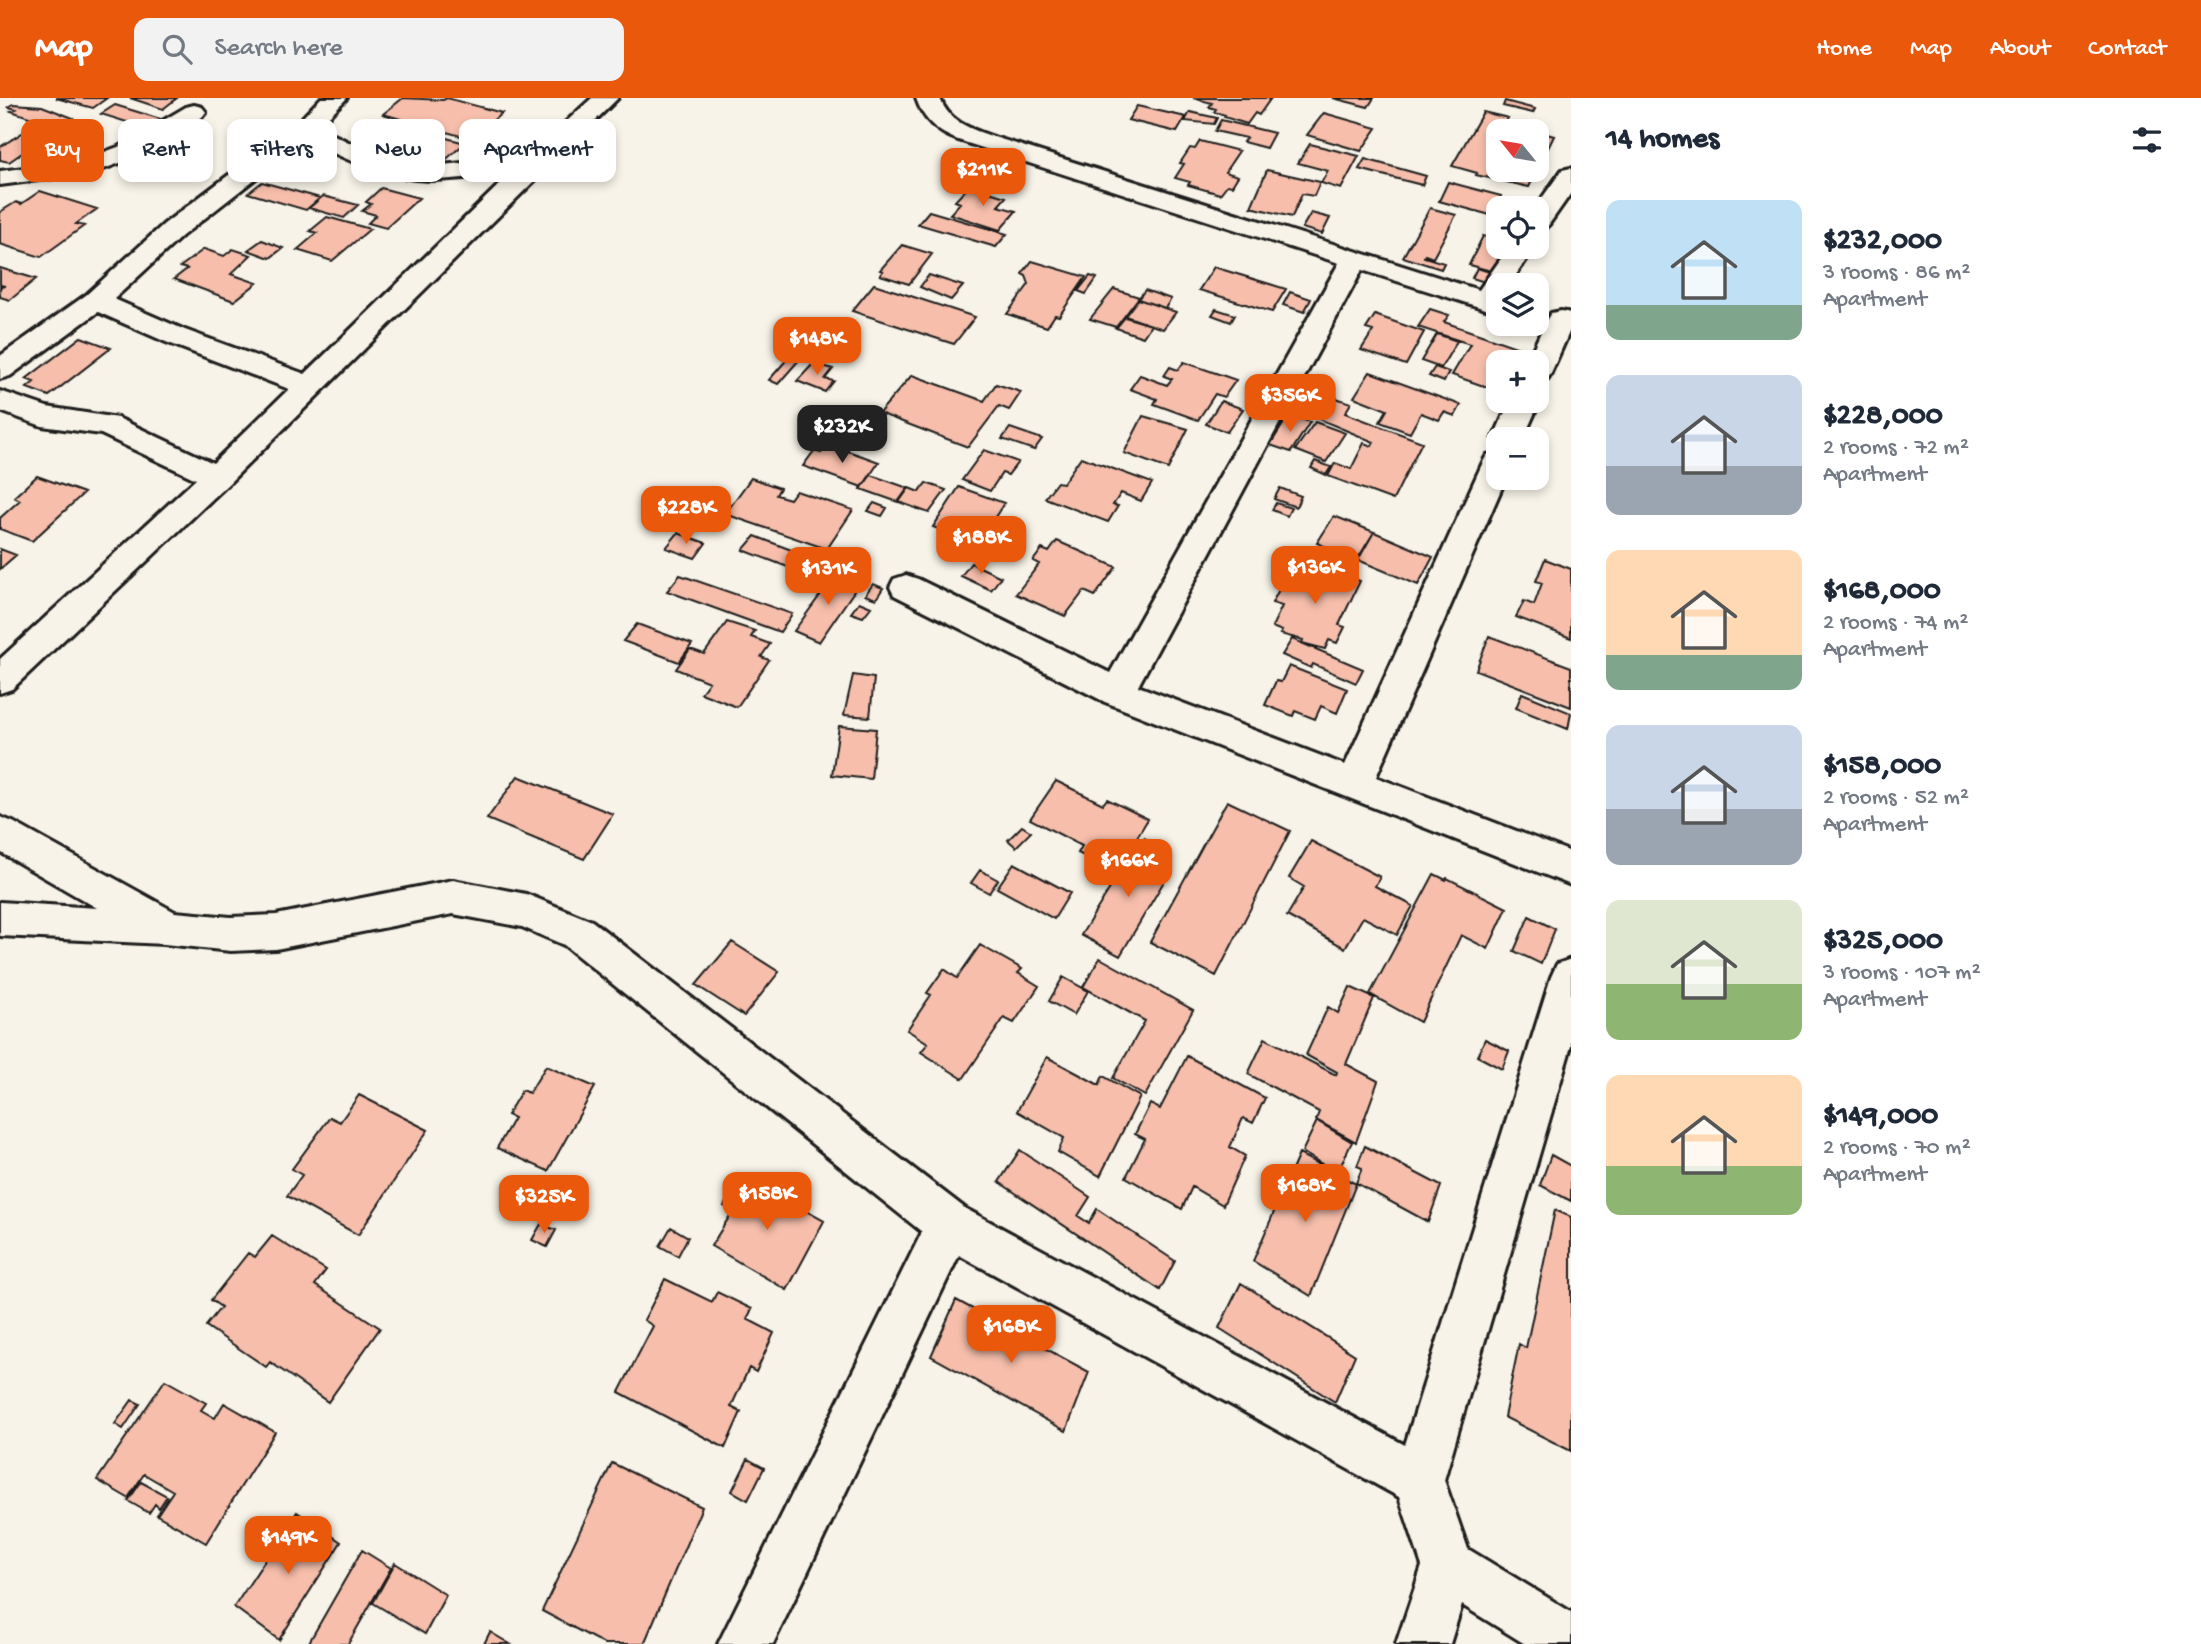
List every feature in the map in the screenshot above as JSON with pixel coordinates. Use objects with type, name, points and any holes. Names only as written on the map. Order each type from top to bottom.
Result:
[{"type":"street","points":[[314,119],[335,98]]},
{"type":"street","points":[[584,119],[606,98]]},
{"type":"street","points":[[928,98],[931,112],[936,118],[963,134],[1486,301]]},
{"type":"street","points":[[0,178],[84,167],[127,152],[194,112]]},
{"type":"street","points":[[337,146],[390,166],[430,173],[459,170]]},
{"type":"street","points":[[1549,206],[1571,175]]},
{"type":"street","points":[[0,370],[96,301],[173,230],[235,182]]},
{"type":"street","points":[[0,680],[217,477],[517,182]]},
{"type":"street","points":[[1117,692],[1355,259]]},
{"type":"street","points":[[96,301],[194,344],[310,386]]},
{"type":"street","points":[[1545,350],[1556,318]]},
{"type":"street","points":[[0,400],[42,416],[107,425],[217,477]]},
{"type":"street","points":[[1355,784],[1486,489]]},
{"type":"street","points":[[906,587],[1117,692],[1571,869]]},
{"type":"street","points":[[0,833],[169,929]]},
{"type":"street","points":[[0,919],[231,934],[276,932],[453,897],[526,911],[578,933],[950,1225],[1419,1479]]},
{"type":"street","points":[[1423,1644],[1448,1566],[1419,1479],[1571,977]]},
{"type":"street","points":[[745,1644],[950,1225]]},
{"type":"street","points":[[1448,1566],[1571,1642]]},
{"type":"building","points":[[56,98],[107,98],[93,108]]},
{"type":"building","points":[[130,98],[177,98],[163,109]]},
{"type":"building","points":[[403,98],[447,98],[502,113],[495,119],[459,119],[459,136],[445,132],[445,119],[401,119],[383,114]]},
{"type":"building","points":[[1193,98],[1271,98],[1259,115],[1255,113],[1247,124],[1214,112],[1216,109],[1209,107],[1212,103]]},
{"type":"building","points":[[1333,98],[1374,98],[1368,107]]},
{"type":"building","points":[[1505,101],[1535,109],[1533,113],[1503,106]]},
{"type":"building","points":[[13,104],[42,106],[73,118],[35,119],[11,111],[16,109],[9,107]]},
{"type":"building","points":[[115,105],[161,119],[118,119],[101,114]]},
{"type":"building","points":[[1137,106],[1186,117],[1177,132],[1128,120]]},
{"type":"building","points":[[1190,112],[1217,118],[1214,124],[1185,121]]},
{"type":"building","points":[[1483,112],[1508,118],[1486,119],[1486,177],[1452,166]]},
{"type":"building","points":[[1324,113],[1377,128],[1361,151],[1307,135]]},
{"type":"building","points":[[1221,120],[1274,133],[1266,148],[1243,142],[1246,138],[1215,131]]},
{"type":"building","points":[[21,134],[21,154],[9,162],[0,160],[0,147]]},
{"type":"building","points":[[445,138],[459,141],[459,148],[445,160]]},
{"type":"building","points":[[1200,141],[1239,151],[1225,172],[1238,176],[1232,186],[1227,185],[1220,194],[1188,185],[1190,182],[1175,178],[1184,164],[1180,163],[1190,148],[1195,149]]},
{"type":"building","points":[[1310,144],[1359,156],[1341,189],[1321,183],[1328,171],[1298,163]]},
{"type":"building","points":[[1365,159],[1426,176],[1422,185],[1359,169]]},
{"type":"building","points":[[1267,170],[1320,182],[1314,196],[1302,194],[1292,217],[1251,207]]},
{"type":"building","points":[[262,182],[320,198],[306,210],[248,193]]},
{"type":"building","points":[[1448,182],[1501,196],[1486,196],[1486,214],[1439,201]]},
{"type":"building","points":[[1507,182],[1531,182],[1529,187]]},
{"type":"building","points":[[969,186],[1006,197],[998,206],[1016,211],[1000,230],[950,214],[960,203],[955,201]]},
{"type":"building","points":[[381,188],[419,198],[386,228],[368,223],[376,215],[362,211],[371,204],[366,202]]},
{"type":"building","points":[[40,191],[97,209],[76,224],[84,226],[41,257],[0,244],[0,212],[16,202],[21,204]]},
{"type":"building","points":[[323,196],[358,205],[344,218],[309,208]]},
{"type":"building","points":[[1430,208],[1456,215],[1433,258],[1424,257],[1444,263],[1441,269],[1403,257]]},
{"type":"building","points":[[929,211],[1007,234],[996,247],[918,224]]},
{"type":"building","points":[[1311,213],[1330,218],[1322,234],[1302,228]]},
{"type":"building","points":[[327,217],[370,229],[332,261],[297,250],[317,233],[310,231]]},
{"type":"building","points":[[1483,236],[1486,237],[1486,259],[1502,259],[1495,272],[1469,265]]},
{"type":"building","points":[[262,240],[283,248],[270,258],[248,250]]},
{"type":"building","points":[[902,245],[932,254],[909,284],[880,275],[883,271],[880,270]]},
{"type":"building","points":[[204,249],[224,256],[233,249],[251,255],[231,274],[257,283],[234,301],[174,279],[187,269],[180,267]]},
{"type":"building","points":[[1032,261],[1086,277],[1059,316],[1055,315],[1047,327],[1007,314],[1029,284],[1026,276],[1022,274]]},
{"type":"building","points":[[1214,267],[1286,289],[1272,312],[1199,290]]},
{"type":"building","points":[[0,268],[36,279],[10,300],[0,297],[0,287],[5,286],[0,285]]},
{"type":"building","points":[[1477,268],[1493,273],[1486,273],[1486,282],[1472,278]]},
{"type":"building","points":[[929,275],[963,286],[951,300],[920,287]]},
{"type":"building","points":[[1090,276],[1097,278],[1086,294],[1078,291]]},
{"type":"building","points":[[874,284],[975,317],[954,344],[852,311]]},
{"type":"building","points":[[1114,289],[1139,297],[1116,327],[1090,319]]},
{"type":"building","points":[[1145,290],[1171,299],[1165,308],[1138,299]]},
{"type":"building","points":[[1290,292],[1311,299],[1304,312],[1283,305]]},
{"type":"building","points":[[1138,299],[1176,312],[1163,329],[1125,316]]},
{"type":"building","points":[[1216,309],[1235,315],[1231,322],[1212,315]]},
{"type":"building","points":[[1430,309],[1449,315],[1444,322],[1522,349],[1486,350],[1486,387],[1452,375],[1470,344],[1418,327]]},
{"type":"building","points":[[1375,315],[1424,332],[1406,365],[1361,350],[1373,331],[1366,329]]},
{"type":"building","points":[[1125,317],[1151,325],[1143,337],[1116,328]]},
{"type":"building","points":[[1437,334],[1457,341],[1441,368],[1421,361]]},
{"type":"building","points":[[81,337],[111,348],[49,396],[27,388],[34,382],[26,379]]},
{"type":"building","points":[[797,348],[807,351],[778,384],[769,380]]},
{"type":"building","points":[[1184,362],[1236,380],[1224,397],[1215,394],[1198,420],[1154,404],[1157,399],[1130,389],[1140,375],[1167,385],[1172,379],[1164,376],[1170,367],[1178,370]]},
{"type":"building","points":[[814,363],[833,369],[825,379],[834,381],[825,392],[797,381]]},
{"type":"building","points":[[1435,367],[1449,372],[1444,382],[1429,376]]},
{"type":"building","points":[[1370,372],[1461,405],[1455,416],[1444,412],[1439,420],[1421,413],[1410,433],[1380,422],[1387,410],[1354,397]]},
{"type":"building","points":[[912,375],[984,401],[996,384],[1021,392],[1009,410],[999,406],[968,447],[879,413]]},
{"type":"building","points":[[1336,398],[1351,403],[1345,413],[1422,442],[1393,500],[1328,476],[1335,463],[1351,469],[1364,443],[1372,446],[1374,442],[1319,419],[1323,406],[1330,408]]},
{"type":"building","points":[[1221,401],[1243,409],[1227,432],[1206,424]]},
{"type":"building","points":[[1289,415],[1310,422],[1291,452],[1270,445]]},
{"type":"building","points":[[1143,416],[1188,429],[1168,469],[1124,453]]},
{"type":"building","points":[[1315,422],[1345,433],[1326,462],[1295,450]]},
{"type":"building","points":[[1010,428],[1042,439],[1034,450],[1002,439]]},
{"type":"building","points":[[828,444],[879,462],[862,487],[803,466],[814,451],[821,453]]},
{"type":"building","points":[[984,450],[1018,462],[1008,475],[1002,473],[990,491],[962,480]]},
{"type":"building","points":[[1081,457],[1152,483],[1141,501],[1121,493],[1113,505],[1118,506],[1108,522],[1045,498],[1057,482],[1063,483]]},
{"type":"building","points":[[1315,461],[1331,467],[1326,475],[1311,468]]},
{"type":"building","points":[[871,475],[908,488],[898,502],[861,489]]},
{"type":"building","points":[[37,476],[84,493],[32,541],[0,529],[0,518],[20,500],[14,497]]},
{"type":"building","points":[[751,478],[780,488],[776,495],[790,499],[796,491],[853,510],[827,549],[725,514]]},
{"type":"building","points":[[926,483],[946,490],[929,513],[899,502],[909,488],[919,492]]},
{"type":"building","points":[[959,487],[1004,503],[995,517],[1002,520],[994,534],[987,532],[983,538],[961,530],[957,536],[933,527]]},
{"type":"building","points":[[1280,488],[1301,496],[1296,507],[1274,499]]},
{"type":"building","points":[[874,503],[887,508],[882,516],[868,511]]},
{"type":"building","points":[[1276,503],[1291,508],[1287,516],[1272,510]]},
{"type":"building","points":[[1334,516],[1374,532],[1357,560],[1317,543]]},
{"type":"building","points":[[1374,532],[1433,557],[1418,585],[1358,560]]},
{"type":"building","points":[[678,533],[706,543],[695,558],[666,548]]},
{"type":"building","points":[[755,536],[825,563],[814,577],[743,550]]},
{"type":"building","points":[[1057,541],[1116,567],[1095,596],[1084,591],[1065,616],[1016,594],[1039,564],[1033,561],[1042,549],[1049,552]]},
{"type":"building","points":[[0,549],[16,555],[0,569]]},
{"type":"building","points":[[1545,559],[1571,569],[1571,638],[1516,617],[1524,601],[1534,605],[1542,583],[1536,581]]},
{"type":"building","points":[[1309,561],[1360,581],[1339,625],[1345,627],[1337,643],[1329,640],[1325,649],[1280,634],[1282,631],[1272,627],[1282,606],[1272,603],[1284,580],[1297,585]]},
{"type":"building","points":[[971,563],[1001,577],[991,590],[961,576]]},
{"type":"building","points":[[837,572],[861,581],[819,642],[794,631]]},
{"type":"building","points":[[680,575],[792,614],[780,632],[667,591]]},
{"type":"building","points":[[873,584],[883,588],[876,599],[865,595]]},
{"type":"building","points":[[859,602],[871,607],[863,617],[851,613]]},
{"type":"building","points":[[727,622],[755,631],[751,637],[770,644],[761,657],[769,660],[737,707],[701,693],[709,682],[676,669],[690,649],[704,654]]},
{"type":"building","points":[[637,624],[692,644],[679,662],[623,641]]},
{"type":"building","points":[[1489,636],[1571,667],[1571,707],[1476,670]]},
{"type":"building","points":[[1292,639],[1363,669],[1356,683],[1313,664],[1311,668],[1282,655]]},
{"type":"building","points":[[1289,666],[1347,689],[1337,713],[1321,706],[1315,719],[1295,711],[1293,716],[1265,705],[1276,681],[1281,682]]},
{"type":"building","points":[[853,675],[874,678],[870,717],[844,715]]},
{"type":"building","points":[[1522,693],[1571,713],[1568,729],[1516,708]]},
{"type":"building","points":[[839,726],[876,729],[871,779],[832,775]]},
{"type":"building","points":[[518,776],[613,814],[584,859],[487,819]]},
{"type":"building","points":[[1056,781],[1103,804],[1107,799],[1148,819],[1116,872],[1078,853],[1082,846],[1030,819]]},
{"type":"building","points":[[1227,801],[1290,831],[1216,976],[1150,942]]},
{"type":"building","points":[[1022,826],[1031,832],[1016,847],[1008,840]]},
{"type":"building","points":[[1144,838],[1169,851],[1156,873],[1166,878],[1120,956],[1081,935]]},
{"type":"building","points":[[1311,841],[1380,877],[1375,886],[1413,906],[1397,935],[1363,917],[1345,948],[1287,916],[1304,887],[1289,878]]},
{"type":"building","points":[[1014,863],[1070,893],[1054,919],[997,888]]},
{"type":"building","points":[[980,870],[998,880],[989,893],[971,883]]},
{"type":"building","points":[[1434,874],[1507,908],[1488,949],[1461,935],[1420,1022],[1370,994]]},
{"type":"building","points":[[1529,916],[1555,929],[1541,964],[1514,951]]},
{"type":"building","points":[[732,942],[779,972],[744,1016],[696,985]]},
{"type":"building","points":[[980,945],[1022,969],[1018,973],[1039,986],[1014,1023],[1004,1018],[963,1079],[921,1052],[928,1043],[907,1030],[931,995],[927,993],[944,969],[957,978]]},
{"type":"building","points":[[1100,958],[1193,1010],[1145,1096],[1113,1078],[1145,1021],[1083,987]]},
{"type":"building","points":[[1063,977],[1088,991],[1074,1015],[1049,1001]]},
{"type":"building","points":[[1350,987],[1374,998],[1346,1064],[1378,1081],[1356,1142],[1316,1120],[1319,1112],[1248,1074],[1265,1038],[1336,1075],[1337,1072],[1306,1055],[1328,1007],[1338,1013]]},
{"type":"building","points":[[1485,1039],[1509,1051],[1502,1069],[1477,1056]]},
{"type":"building","points":[[1187,1056],[1265,1098],[1253,1123],[1243,1118],[1230,1147],[1245,1156],[1223,1205],[1192,1187],[1182,1209],[1126,1177],[1145,1139],[1135,1134],[1150,1104],[1160,1109]]},
{"type":"building","points":[[1047,1057],[1099,1085],[1103,1076],[1140,1097],[1100,1176],[1058,1152],[1064,1138],[1017,1111]]},
{"type":"building","points":[[546,1066],[595,1087],[548,1171],[497,1148],[514,1118],[507,1115],[522,1090],[529,1093]]},
{"type":"building","points":[[359,1095],[428,1130],[358,1235],[287,1196],[302,1175],[292,1169],[330,1117],[340,1122]]},
{"type":"building","points":[[1317,1121],[1352,1142],[1337,1173],[1302,1152]]},
{"type":"building","points":[[1365,1146],[1441,1186],[1428,1222],[1356,1183],[1362,1168],[1357,1166]]},
{"type":"building","points":[[1020,1150],[1090,1197],[1078,1216],[1089,1223],[1097,1209],[1175,1261],[1160,1290],[999,1182]]},
{"type":"building","points":[[1299,1154],[1356,1184],[1311,1296],[1253,1261]]},
{"type":"building","points":[[1551,1155],[1571,1166],[1571,1201],[1540,1185]]},
{"type":"building","points":[[742,1175],[824,1221],[787,1290],[711,1246],[733,1211],[724,1206]]},
{"type":"building","points":[[1555,1210],[1571,1217],[1571,1451],[1504,1417],[1519,1344],[1526,1348]]},
{"type":"building","points":[[541,1224],[556,1230],[547,1247],[532,1240]]},
{"type":"building","points":[[671,1227],[688,1237],[678,1256],[660,1246]]},
{"type":"building","points":[[272,1236],[326,1270],[315,1285],[380,1328],[328,1402],[270,1362],[266,1367],[206,1326],[221,1307],[211,1300],[248,1253],[255,1257]]},
{"type":"building","points":[[665,1279],[712,1302],[717,1292],[752,1309],[747,1319],[774,1333],[756,1372],[749,1368],[731,1407],[741,1412],[725,1448],[619,1392],[653,1326],[644,1320]]},
{"type":"building","points":[[1241,1283],[1355,1355],[1335,1402],[1219,1328]]},
{"type":"building","points":[[956,1300],[1089,1372],[1066,1431],[931,1356]]},
{"type":"building","points":[[165,1380],[206,1403],[201,1410],[215,1418],[224,1403],[275,1432],[206,1543],[157,1515],[173,1491],[144,1474],[128,1498],[97,1480]]},
{"type":"building","points":[[132,1400],[140,1404],[123,1429],[115,1424]]},
{"type":"building","points":[[748,1459],[764,1468],[748,1500],[732,1491]]},
{"type":"building","points":[[612,1463],[702,1507],[644,1644],[604,1644],[542,1611]]},
{"type":"building","points":[[141,1482],[167,1496],[159,1508],[155,1504],[149,1513],[128,1501]]},
{"type":"building","points":[[297,1512],[341,1542],[279,1640],[234,1607]]},
{"type":"building","points":[[362,1550],[391,1568],[348,1644],[308,1644]]},
{"type":"building","points":[[395,1563],[446,1595],[425,1634],[373,1603]]},
{"type":"building","points":[[490,1632],[510,1644],[484,1644]]}]
